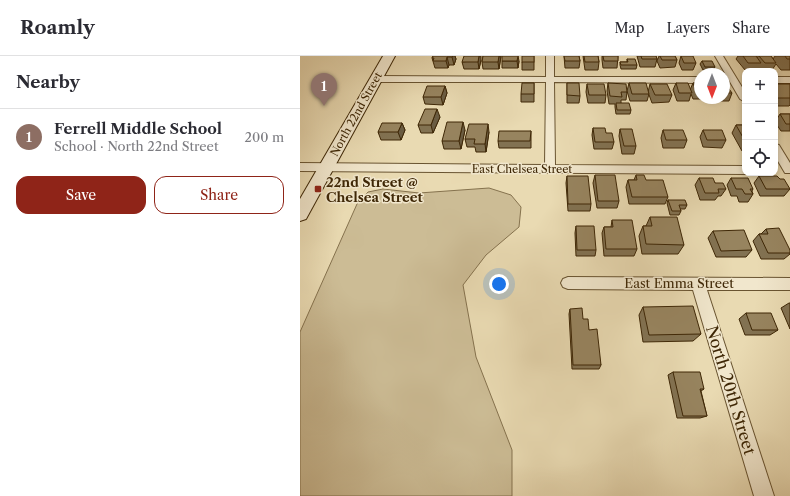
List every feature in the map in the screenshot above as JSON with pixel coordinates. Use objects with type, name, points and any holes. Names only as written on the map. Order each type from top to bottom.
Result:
[{"type":"main road","name":"North 22nd Street","points":[[300,214],[389,56]]},
{"type":"street","points":[[550,56],[550,169]]},
{"type":"street","points":[[719,56],[742,94]]},
{"type":"street","points":[[376,79],[694,80]]},
{"type":"street","points":[[730,80],[742,80]]},
{"type":"street","points":[[778,80],[790,80]]},
{"type":"street","points":[[778,152],[789,170]]},
{"type":"street","name":"East Chelsea Street","points":[[300,167],[742,170]]},
{"type":"street","points":[[778,170],[789,170]]},
{"type":"street","name":"East Emma Street","points":[[568,283],[790,284]]},
{"type":"street","name":"North 20th Street","points":[[698,284],[764,496]]},
{"type":"shaded area","points":[[489,188],[511,195],[521,207],[519,227],[486,255],[463,285],[476,357],[512,450],[512,496],[300,496],[300,332],[357,204],[368,192],[383,189],[419,193]]},
{"type":"building","points":[[433,56],[453,56],[447,57],[446,61],[433,61]]},
{"type":"building","points":[[464,56],[479,56],[478,62],[462,62]]},
{"type":"building","points":[[483,56],[499,56],[498,62],[482,62]]},
{"type":"building","points":[[502,56],[518,56],[517,61],[502,61]]},
{"type":"building","points":[[522,56],[534,56],[534,62],[522,62]]},
{"type":"building","points":[[564,56],[579,56],[580,61],[565,61]]},
{"type":"building","points":[[584,56],[598,56],[599,62],[585,62]]},
{"type":"building","points":[[603,56],[618,56],[618,61],[604,61]]},
{"type":"building","points":[[641,56],[656,56],[657,59],[642,59]]},
{"type":"building","points":[[660,56],[675,56],[677,60],[662,60]]},
{"type":"building","points":[[681,56],[693,56],[696,63],[684,63]]},
{"type":"building","points":[[743,56],[756,56],[761,63],[748,63]]},
{"type":"building","points":[[759,56],[771,56],[776,63],[765,63]]},
{"type":"building","points":[[785,56],[790,56],[790,59],[787,59]]},
{"type":"building","points":[[627,59],[635,59],[637,65],[621,65],[620,62],[628,62]]},
{"type":"building","points":[[702,61],[712,61],[715,67],[705,67]]},
{"type":"building","points":[[522,83],[534,83],[534,94],[521,94]]},
{"type":"building","points":[[567,83],[579,83],[580,96],[567,95]]},
{"type":"building","points":[[608,83],[626,84],[627,92],[621,92],[622,97],[610,96]]},
{"type":"building","points":[[629,83],[646,83],[649,94],[632,94]]},
{"type":"building","points":[[676,83],[688,83],[692,93],[679,93]]},
{"type":"building","points":[[587,84],[604,84],[606,95],[589,95]]},
{"type":"building","points":[[650,84],[667,84],[672,95],[655,95]]},
{"type":"building","points":[[778,84],[790,84],[790,98],[778,98]]},
{"type":"building","points":[[427,86],[445,86],[441,97],[423,97]]},
{"type":"building","points":[[616,103],[629,103],[631,110],[617,110]]},
{"type":"building","points":[[425,109],[437,109],[431,125],[418,125]]},
{"type":"building","points":[[780,114],[790,114],[790,124],[786,124]]},
{"type":"building","points":[[447,122],[463,122],[459,141],[442,141]]},
{"type":"building","points":[[382,123],[402,123],[398,132],[378,132]]},
{"type":"building","points":[[469,124],[488,124],[485,144],[474,144],[475,139],[465,139]]},
{"type":"building","points":[[736,125],[742,125],[742,136]]},
{"type":"building","points":[[593,128],[605,128],[606,133],[612,133],[614,142],[595,142]]},
{"type":"building","points":[[620,129],[632,129],[636,146],[624,146]]},
{"type":"building","points":[[663,130],[683,130],[687,140],[666,140]]},
{"type":"building","points":[[703,130],[722,130],[726,140],[707,140]]},
{"type":"building","points":[[499,131],[531,131],[530,141],[498,141]]},
{"type":"building","points":[[595,175],[615,175],[619,201],[598,201]]},
{"type":"building","points":[[636,175],[644,175],[646,180],[663,180],[668,197],[632,197],[628,180],[637,180]]},
{"type":"building","points":[[567,176],[588,176],[591,204],[568,204]]},
{"type":"building","points":[[759,176],[777,176],[780,179],[784,179],[790,189],[766,189]]},
{"type":"building","points":[[699,178],[713,178],[715,183],[723,183],[726,189],[718,189],[719,193],[705,193]]},
{"type":"building","points":[[731,178],[748,178],[753,189],[750,189],[753,194],[745,194],[742,189],[736,189]]},
{"type":"building","points":[[668,200],[685,200],[687,205],[679,205],[681,211],[672,211]]},
{"type":"building","points":[[650,217],[677,217],[684,245],[646,244],[643,226],[652,226]]},
{"type":"building","points":[[612,220],[632,220],[637,249],[606,249],[604,227],[613,227]]},
{"type":"building","points":[[576,226],[594,226],[596,250],[577,250]]},
{"type":"building","points":[[779,228],[790,250],[790,253],[768,253],[759,234],[768,234],[766,229]]},
{"type":"building","points":[[744,230],[752,250],[721,251],[713,231]]},
{"type":"building","points":[[693,306],[701,334],[649,335],[643,307]]},
{"type":"building","points":[[582,308],[583,319],[588,319],[589,330],[597,329],[601,365],[573,365],[570,309]]},
{"type":"building","points":[[746,313],[771,313],[778,330],[752,330]]},
{"type":"building","points":[[673,372],[700,372],[704,389],[700,389],[707,416],[683,416]]},
{"type":"place","name":"Ferrell Middle School","points":[[324,106]]},
{"type":"place","name":"22nd Street @ Chelsea Street","points":[[318,189]]}]
